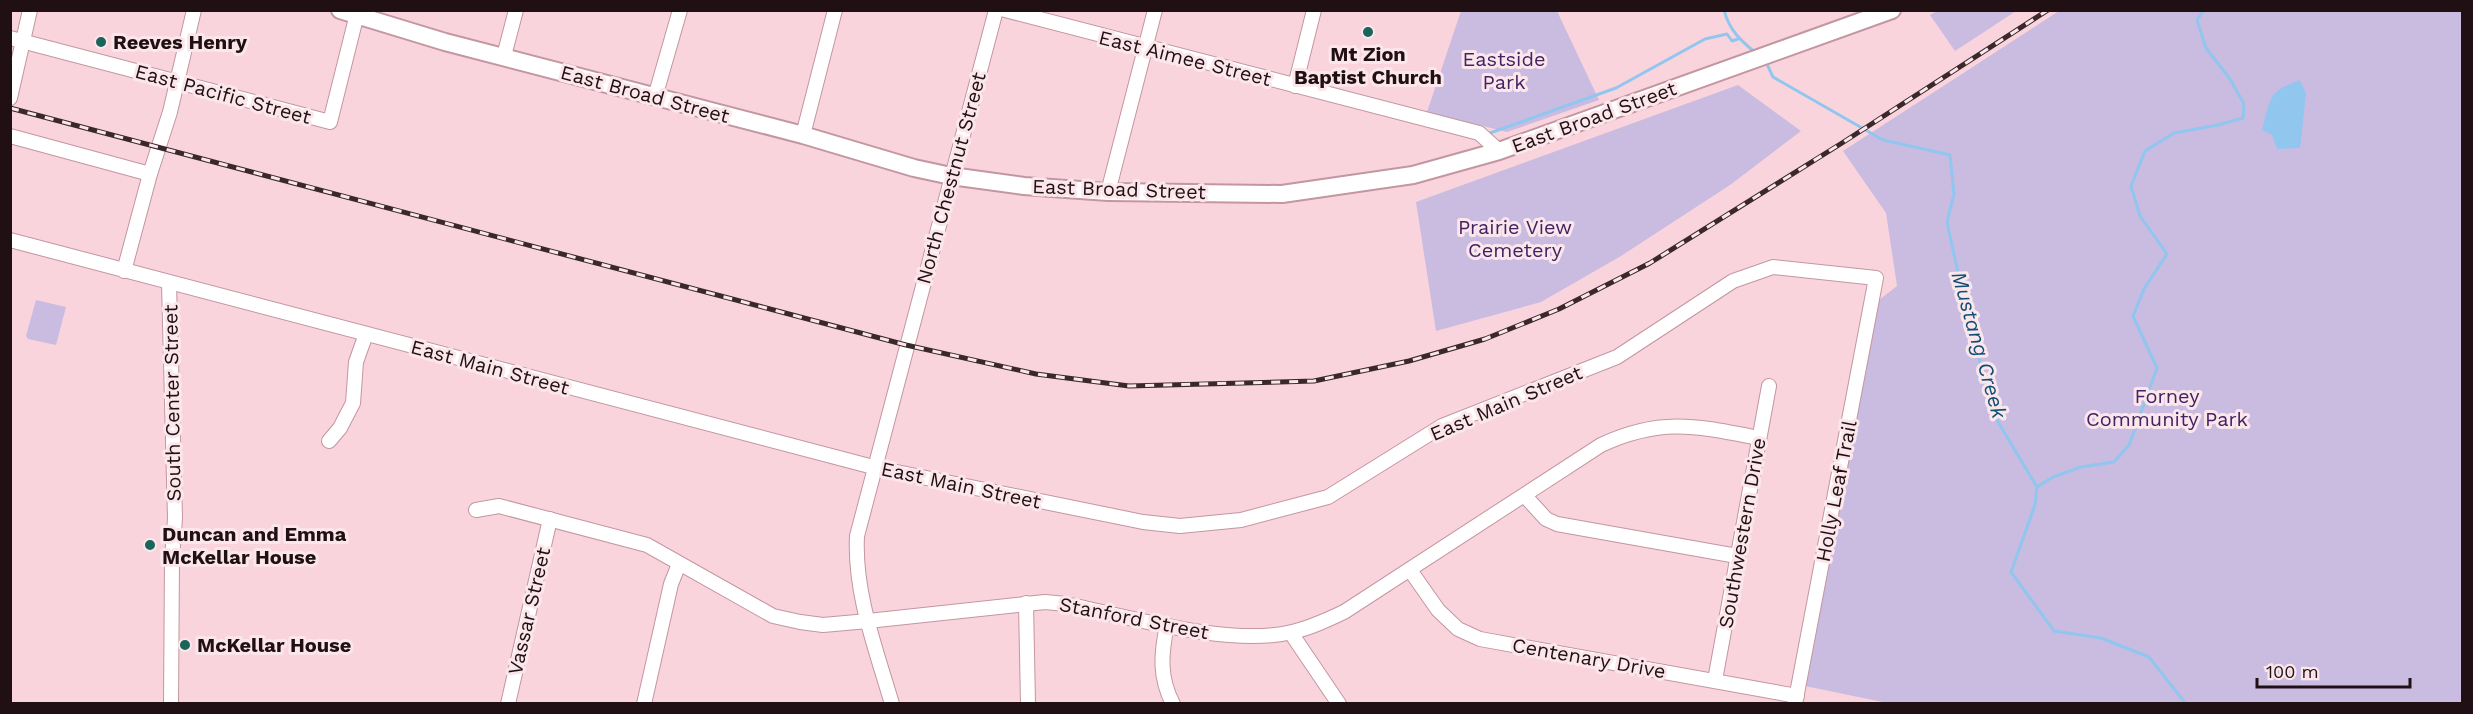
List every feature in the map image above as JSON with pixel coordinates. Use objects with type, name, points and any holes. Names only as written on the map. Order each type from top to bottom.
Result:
[{"type":"main road","name":"East Broad Street","points":[[340,10],[358,12],[445,42],[951,176],[1024,186],[1108,192],[1282,194],[1413,176],[1499,151],[1892,10]]},
{"type":"street","points":[[10,67],[16,40],[30,10]]},
{"type":"street","points":[[124,271],[150,174],[168,90],[176,81],[194,10]]},
{"type":"street","points":[[504,56],[516,10]]},
{"type":"street","points":[[655,97],[680,10]]},
{"type":"street","points":[[802,135],[835,10]]},
{"type":"street","name":"North Chestnut Street","points":[[892,704],[868,621],[856,562],[857,536],[877,468],[906,345],[996,10]]},
{"type":"street","name":"East Aimee Street","points":[[1005,10],[1479,133],[1499,151]]},
{"type":"street","points":[[1108,192],[1119,141],[1155,10]]},
{"type":"street","points":[[1295,86],[1314,10]]},
{"type":"street","name":"East Pacific Street","points":[[16,40],[330,122],[358,12]]},
{"type":"street","points":[[10,98],[22,50],[16,40]]},
{"type":"street","points":[[10,136],[150,174]]},
{"type":"street","name":"East Main Street","points":[[10,240],[877,468],[1143,522],[1180,526],[1241,520],[1328,497],[1442,426],[1617,357],[1733,281],[1773,267],[1876,278]]},
{"type":"street","name":"Holly Leaf Trail","points":[[1796,700],[1876,278]]},
{"type":"street","name":"South Center Street","points":[[169,283],[176,518],[172,559],[171,704]]},
{"type":"street","points":[[329,441],[340,428],[352,403],[356,362],[366,334]]},
{"type":"street","name":"Southwestern Drive","points":[[1715,680],[1769,386]]},
{"type":"street","name":"Stanford Street","points":[[476,510],[499,506],[647,545],[773,616],[800,622],[823,625],[1026,603],[1066,604],[1214,634],[1291,633],[1320,624],[1344,612],[1601,445],[1623,435],[1675,425],[1759,438]]},
{"type":"street","points":[[1525,496],[1546,519],[1557,524],[1737,556]]},
{"type":"street","name":"Vassar Street","points":[[507,704],[550,519]]},
{"type":"street","points":[[644,704],[671,584],[679,564]]},
{"type":"street","name":"Centenary Drive","points":[[1410,570],[1438,610],[1458,629],[1480,639],[1715,680],[1796,700]]},
{"type":"street","points":[[1026,603],[1028,704]]},
{"type":"street","points":[[1167,625],[1161,670],[1165,688],[1173,704]]},
{"type":"street","points":[[1291,633],[1339,704]]},
{"type":"green space","points":[[1939,10],[2016,11],[1955,51],[1930,15]]},
{"type":"green space","name":"Eastside Park","points":[[1461,11],[1557,11],[1599,100],[1507,132],[1427,112]]},
{"type":"green space","name":"Forney Community Park","points":[[2059,11],[2462,11],[2462,703],[1892,704],[1805,686],[1879,300],[1897,286],[1886,213],[1843,151]]},
{"type":"green space","name":"Prairie View Cemetery","points":[[1738,85],[1801,131],[1730,185],[1621,256],[1541,302],[1436,331],[1416,202]]},
{"type":"green space","points":[[36,300],[66,307],[56,345],[28,339],[26,336]]},
{"type":"water","points":[[2300,80],[2306,94],[2300,148],[2277,149],[2272,135],[2262,130],[2269,103],[2281,88]]},
{"type":"waterway","name":"Mustang Creek","points":[[1724,10],[1736,35],[1756,53]]},
{"type":"waterway","points":[[2037,487],[2053,477],[2081,467],[2114,462],[2129,445],[2157,368],[2133,316],[2144,289],[2167,254],[2140,216],[2131,186],[2145,151],[2174,133],[2243,118],[2244,104],[2230,79],[2206,48],[2197,20],[2204,10]]},
{"type":"waterway","points":[[1490,133],[1616,88],[1705,39],[1727,34],[1732,41],[1738,39]]},
{"type":"waterway","name":"Mustang Creek","points":[[1766,62],[1773,77],[1883,140],[1950,155],[1954,194],[1947,222],[1972,336],[1998,422],[2037,487],[2035,505],[2011,572],[2054,631],[2101,638],[2149,657],[2186,704]]},
{"type":"railway","points":[[10,108],[906,345],[1036,374],[1129,386],[1314,381],[1409,361],[1485,339],[1559,309],[1650,263],[2048,10]]},
{"type":"place","name":"Mt Zion Baptist Church","points":[[1368,32]]},
{"type":"place","name":"Reeves Henry","points":[[101,42]]},
{"type":"place","name":"Duncan and Emma McKellar House","points":[[150,545]]},
{"type":"place","name":"McKellar House","points":[[185,645]]}]
